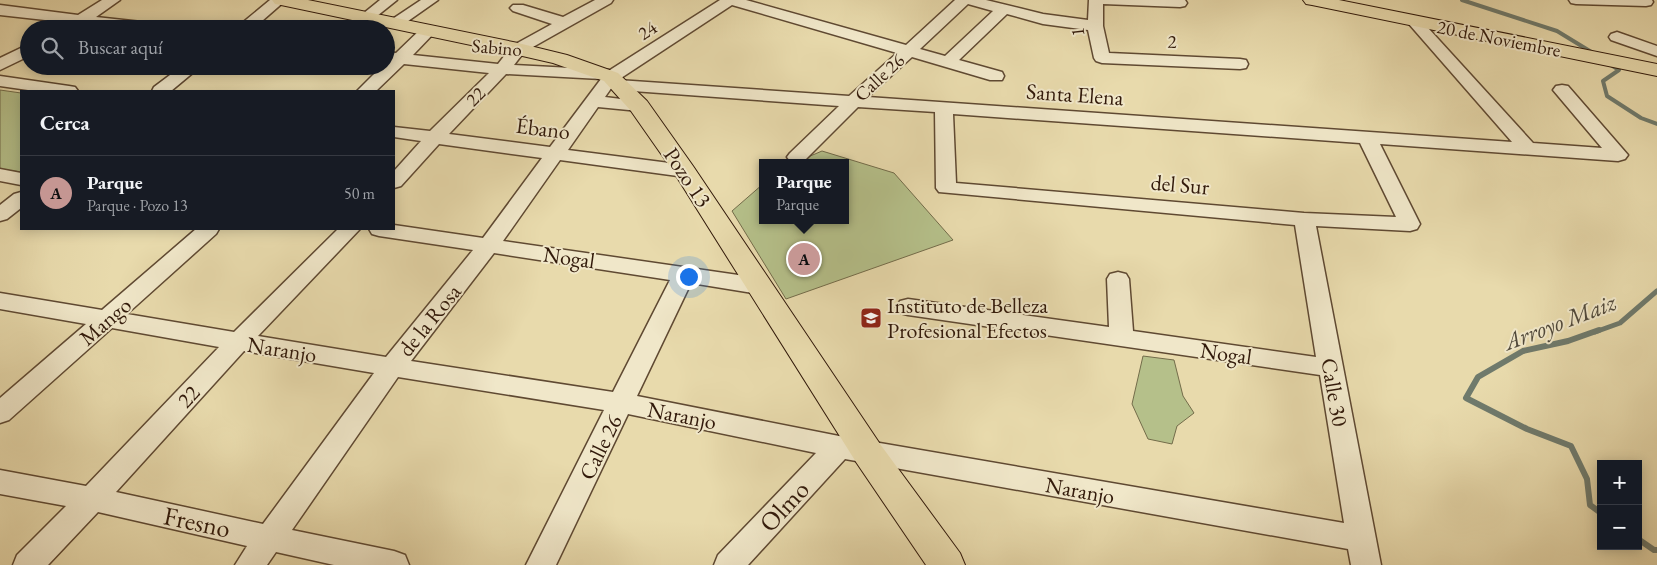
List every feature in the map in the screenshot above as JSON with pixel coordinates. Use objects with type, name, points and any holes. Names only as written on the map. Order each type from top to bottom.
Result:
[{"type":"main road","name":"Pozo 13","points":[[280,0],[382,20]]},
{"type":"main road","name":"20 de Noviembre","points":[[1312,0],[1584,55],[1655,63]]},
{"type":"main road","name":"Pozo 13","points":[[396,23],[560,59],[612,79],[639,106],[685,170],[868,452],[947,565]]},
{"type":"street","points":[[82,19],[113,0]]},
{"type":"street","points":[[254,20],[280,0]]},
{"type":"street","points":[[367,17],[390,0]]},
{"type":"street","points":[[396,23],[431,0]]},
{"type":"street","name":"22","points":[[395,181],[502,69],[518,49],[606,0]]},
{"type":"street","name":"Santa Elena","points":[[730,0],[996,76]]},
{"type":"street","name":"24","points":[[612,79],[730,0]]},
{"type":"street","name":"Calle 26","points":[[797,157],[852,102],[964,0]]},
{"type":"street","points":[[968,0],[1043,19],[1095,26]]},
{"type":"street","name":"1","points":[[1096,0],[1095,26],[1102,58]]},
{"type":"street","name":"1","points":[[1106,0],[1180,3]]},
{"type":"street","points":[[1576,0],[1649,4]]},
{"type":"street","points":[[518,8],[565,23]]},
{"type":"street","points":[[948,62],[1004,9]]},
{"type":"street","points":[[0,10],[90,20]]},
{"type":"street","points":[[1414,21],[1528,149]]},
{"type":"street","points":[[395,57],[429,30]]},
{"type":"street","points":[[1617,37],[1655,63]]},
{"type":"street","points":[[0,65],[20,54]]},
{"type":"street","name":"Sabino","points":[[395,58],[612,79]]},
{"type":"street","name":"2","points":[[1102,58],[1240,64]]},
{"type":"street","points":[[161,90],[181,75]]},
{"type":"street","points":[[367,90],[380,75]]},
{"type":"street","name":"Santa Elena","points":[[612,79],[944,109],[1618,155],[1562,90]]},
{"type":"street","name":"de la Rosa","points":[[250,565],[392,367],[488,246],[555,153],[612,79]]},
{"type":"street","points":[[0,82],[61,90]]},
{"type":"street","points":[[594,101],[639,106]]},
{"type":"street","name":"del Sur","points":[[944,109],[946,188],[1304,219],[1410,224],[1367,137]]},
{"type":"street","name":"Ébano","points":[[395,132],[685,170]]},
{"type":"street","points":[[0,175],[20,178]]},
{"type":"street","points":[[0,215],[20,199]]},
{"type":"street","name":"Calle 30","points":[[1304,219],[1364,552]]},
{"type":"street","name":"Mango","points":[[0,413],[208,230]]},
{"type":"street","name":"22","points":[[28,565],[238,342],[349,230]]},
{"type":"street","name":"Nogal","points":[[385,230],[759,286]]},
{"type":"street","name":"Calle 26","points":[[541,565],[684,274]]},
{"type":"street","points":[[1118,279],[1121,338]]},
{"type":"street","name":"Naranjo","points":[[0,301],[238,342],[622,403],[1364,552]]},
{"type":"street","name":"Nogal","points":[[908,307],[1331,368]]},
{"type":"street","name":"Olmo","points":[[729,565],[839,448]]},
{"type":"street","name":"Fresno","points":[[0,482],[92,499],[394,565]]},
{"type":"green space","points":[[0,90],[20,93],[20,172],[0,169]]},
{"type":"green space","points":[[822,151],[848,159],[803,159]]},
{"type":"green space","points":[[849,159],[894,173],[953,240],[786,299],[732,211],[759,187],[759,224],[849,224]]},
{"type":"green space","points":[[1143,356],[1174,360],[1183,396],[1194,413],[1177,426],[1172,444],[1148,439],[1132,404]]},
{"type":"waterway","name":"Arroyo Maiz","points":[[1462,0],[1557,31],[1593,53]]},
{"type":"waterway","name":"Arroyo Maiz","points":[[1611,65],[1619,70],[1603,81],[1607,96],[1641,118],[1657,124]]},
{"type":"waterway","name":"Arroyo Maiz","points":[[1595,332],[1620,323],[1657,291]]},
{"type":"waterway","name":"Arroyo Maiz","points":[[1597,510],[1590,505],[1587,479],[1571,446],[1527,429],[1466,398],[1478,377],[1523,351],[1568,341],[1599,330]]},
{"type":"waterway","name":"Arroyo Maiz","points":[[1642,542],[1657,550]]},
{"type":"place","name":"Parque","points":[[804,259]]},
{"type":"place","name":"Instituto de Belleza Profesional Efectos","points":[[871,318]]}]
